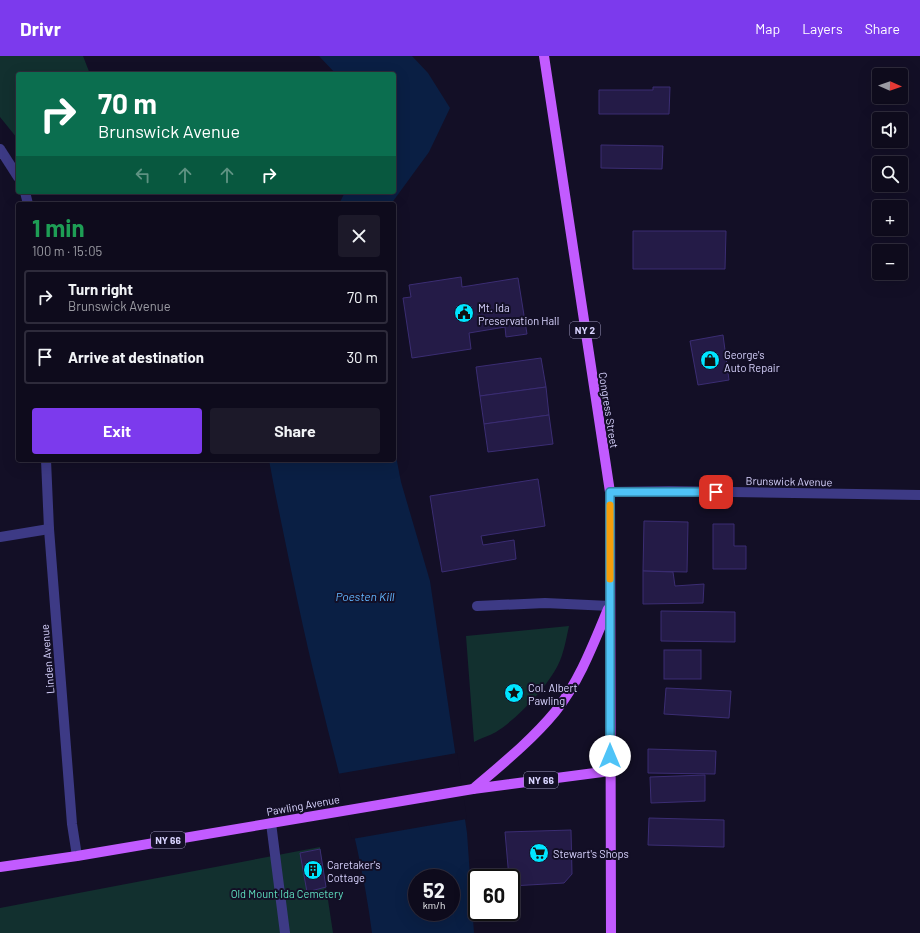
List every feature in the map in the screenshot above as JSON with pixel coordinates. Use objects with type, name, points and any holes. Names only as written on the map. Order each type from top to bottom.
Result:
[{"type":"main road","name":"Congress Street","points":[[544,56],[610,492],[610,771]]},
{"type":"main road","points":[[472,790],[528,741],[555,711],[581,672],[610,606]]},
{"type":"main road","name":"Pawling Avenue","points":[[0,867],[76,856],[472,790],[610,771]]},
{"type":"main road","name":"NY 2","points":[[610,771],[611,933]]},
{"type":"street","points":[[0,149],[16,174]]},
{"type":"street","name":"Linden Avenue","points":[[46,462],[49,529],[72,824],[76,856]]},
{"type":"street","name":"Brunswick Avenue","points":[[610,492],[669,491],[920,495]]},
{"type":"street","points":[[0,537],[49,529]]},
{"type":"street","points":[[477,606],[545,603],[610,606]]},
{"type":"street","points":[[271,823],[285,933]]},
{"type":"green space","points":[[0,56],[83,56],[89,72],[16,72],[16,137],[0,117]]},
{"type":"green space","points":[[569,626],[565,646],[560,660],[547,683],[531,702],[513,719],[493,733],[474,742],[466,636]]},
{"type":"green space","name":"Old Mount Ida Cemetery","points":[[320,847],[333,933],[0,933],[0,908]]},
{"type":"water","points":[[319,56],[412,56],[428,73],[450,108],[429,152],[392,202],[340,202],[344,194],[396,194],[396,72],[334,72]]},
{"type":"water","name":"Poesten Kill","points":[[396,456],[401,482],[430,581],[467,833],[470,869],[468,869],[468,921],[473,921],[474,933],[372,933],[368,903],[356,843],[307,644],[269,462],[396,462]]},
{"type":"pier","points":[[457,753],[467,819],[352,839],[337,774]]},
{"type":"building","points":[[653,87],[670,87],[669,114],[599,114],[599,90],[653,90]]},
{"type":"building","points":[[601,145],[663,146],[662,169],[601,168]]},
{"type":"building","points":[[633,231],[726,231],[725,269],[633,269]]},
{"type":"building","name":"Mt. Ida Preservation Hall","points":[[461,277],[462,287],[518,278],[527,334],[506,337],[505,327],[469,333],[471,349],[412,358],[403,298],[411,297],[409,285]]},
{"type":"building","name":"George's Auto Repair","points":[[723,335],[729,380],[698,385],[690,341]]},
{"type":"building","points":[[541,358],[546,387],[480,396],[476,367]]},
{"type":"building","points":[[546,387],[549,415],[484,424],[480,396]]},
{"type":"building","points":[[549,415],[553,444],[488,452],[484,424]]},
{"type":"building","points":[[538,479],[545,526],[481,536],[483,545],[514,540],[516,559],[442,572],[430,496]]},
{"type":"building","points":[[644,521],[688,522],[687,572],[643,571]]},
{"type":"building","points":[[713,524],[734,524],[734,546],[746,546],[746,569],[713,569]]},
{"type":"building","points":[[643,571],[673,572],[675,586],[704,584],[703,603],[643,604]]},
{"type":"building","points":[[661,611],[735,612],[735,642],[661,641]]},
{"type":"building","points":[[664,650],[701,650],[701,679],[664,679]]},
{"type":"building","points":[[666,688],[731,691],[729,718],[664,714]]},
{"type":"building","points":[[648,749],[716,751],[715,774],[648,773]]},
{"type":"building","points":[[705,775],[705,801],[651,803],[650,777]]},
{"type":"building","points":[[649,818],[724,820],[724,847],[648,845]]},
{"type":"building","name":"Stewart's Shops","points":[[571,830],[572,874],[564,883],[520,885],[520,869],[508,869],[505,832]]},
{"type":"building","name":"Caretaker's Cottage","points":[[320,849],[326,887],[307,892],[300,853]]},
{"type":"slow traffic","points":[[610,505],[610,579]]},
{"type":"place","name":"Mt. Ida Preservation Hall","points":[[464,313]]},
{"type":"place","name":"George's Auto Repair","points":[[710,360]]},
{"type":"place","name":"Col. Albert Pawling","points":[[514,693]]},
{"type":"place","name":"Stewart's Shops","points":[[539,853]]},
{"type":"place","name":"Caretaker's Cottage","points":[[313,870]]},
{"type":"route","points":[[610,756],[610,492],[716,492]]}]
